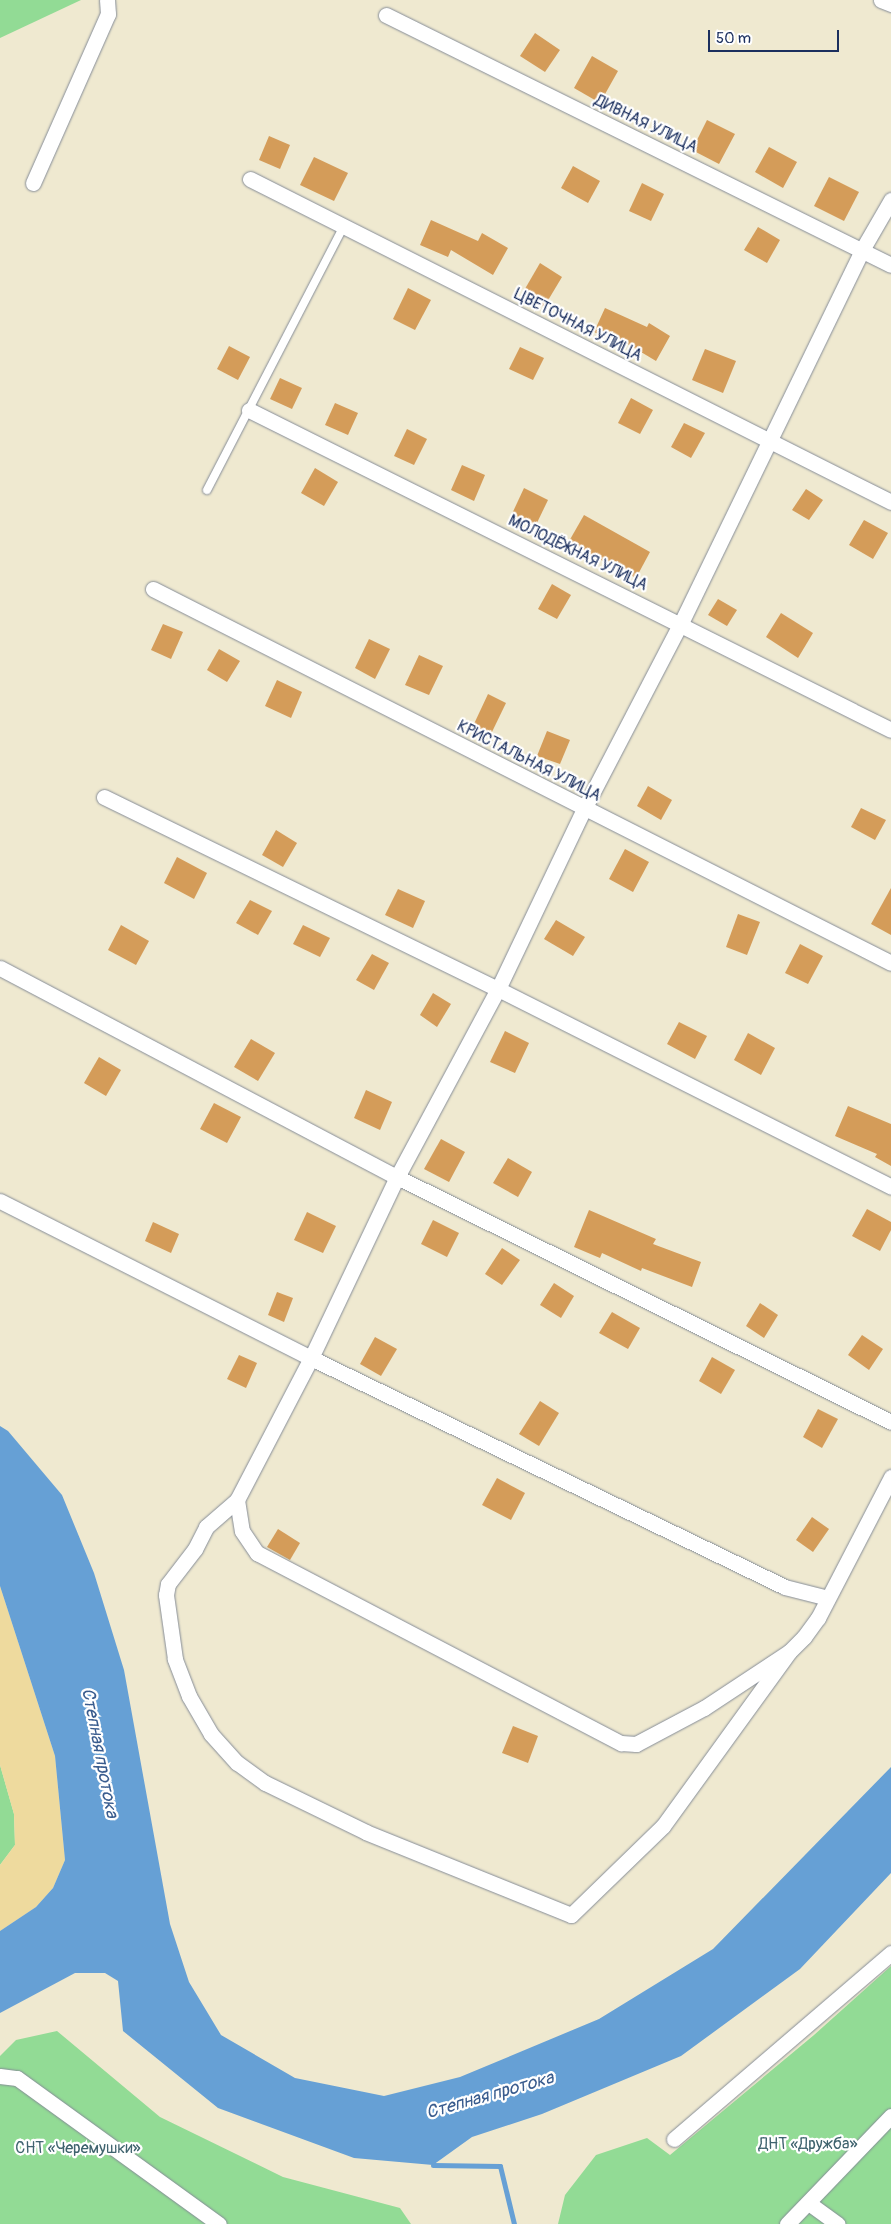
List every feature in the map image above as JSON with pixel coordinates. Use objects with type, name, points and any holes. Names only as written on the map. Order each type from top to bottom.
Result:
[{"type":"street","points":[[33,183],[108,14],[107,0]]},
{"type":"street","points":[[881,0],[891,4]]},
{"type":"street","name":"ДИВНАЯ УЛИЦА","points":[[386,15],[891,265]]},
{"type":"street","name":"ЦВЕТОЧНАЯ УЛИЦА","points":[[250,179],[891,502]]},
{"type":"street","points":[[891,200],[862,250],[771,442],[681,624],[584,809],[498,989],[397,1177],[310,1358],[237,1500],[206,1527],[195,1549],[168,1584],[166,1595],[175,1659],[189,1696],[211,1734],[237,1764],[265,1783],[366,1832],[572,1915],[663,1826],[789,1652],[818,1618],[891,1477]]},
{"type":"street","name":"МОЛОДЁЖНАЯ УЛИЦА","points":[[249,410],[891,730]]},
{"type":"street","name":"КРИСТАЛЬНАЯ УЛИЦА","points":[[153,589],[584,809],[891,962]]},
{"type":"street","points":[[104,797],[498,989],[891,1187]]},
{"type":"street","points":[[0,968],[397,1177],[891,1422]]},
{"type":"street","points":[[0,1201],[310,1358],[786,1587],[828,1598]]},
{"type":"street","points":[[237,1500],[242,1531],[257,1553],[621,1743],[636,1744],[659,1734],[789,1652]]},
{"type":"street","points":[[674,2139],[891,1953]]},
{"type":"street","points":[[0,2076],[17,2078],[219,2224]]},
{"type":"street","points":[[787,2224],[810,2204],[891,2116]]},
{"type":"street","points":[[810,2204],[838,2224]]},
{"type":"lane","points":[[208,490],[344,226]]},
{"type":"green space","points":[[0,0],[81,0],[0,38]]},
{"type":"green space","points":[[0,1765],[14,1814],[15,1845],[0,1865]]},
{"type":"green space","name":"ДНТ «Дружба»","points":[[891,1966],[891,2224],[558,2224],[565,2195],[596,2155],[647,2138],[670,2155],[814,2035]]},
{"type":"green space","name":"СНТ «Черемушки»","points":[[57,2031],[160,2117],[283,2177],[400,2208],[411,2224],[0,2224],[0,2056],[16,2040]]},
{"type":"sand","points":[[0,1586],[55,1756],[65,1860],[53,1888],[36,1907],[0,1931],[0,1865],[15,1845],[14,1814],[0,1765]]},
{"type":"water","name":"Степная протока","points":[[0,1426],[8,1431],[62,1495],[94,1573],[124,1670],[170,1924],[189,1982],[221,2035],[295,2078],[384,2096],[460,2077],[599,2019],[713,1949],[891,1767],[891,1873],[800,1969],[681,2056],[542,2114],[472,2137],[433,2165],[354,2158],[218,2108],[123,2031],[118,1981],[105,1973],[75,1973],[0,2013],[0,1931],[36,1907],[53,1888],[65,1860],[55,1756],[0,1586]]},
{"type":"building","points":[[535,33],[560,50],[545,72],[520,56]]},
{"type":"building","points":[[592,56],[618,71],[600,103],[574,88]]},
{"type":"building","points":[[707,120],[735,134],[719,164],[692,150]]},
{"type":"building","points":[[269,136],[290,145],[280,169],[259,160]]},
{"type":"building","points":[[769,147],[797,162],[783,188],[755,172]]},
{"type":"building","points":[[314,157],[348,173],[334,201],[300,185]]},
{"type":"building","points":[[573,166],[600,181],[588,203],[561,188]]},
{"type":"building","points":[[829,177],[859,192],[844,221],[814,206]]},
{"type":"building","points":[[642,183],[664,194],[651,221],[629,211]]},
{"type":"building","points":[[431,220],[478,241],[482,233],[508,248],[493,275],[451,250],[448,257],[420,245]]},
{"type":"building","points":[[758,227],[780,240],[767,263],[744,250]]},
{"type":"building","points":[[540,263],[562,277],[544,307],[522,294]]},
{"type":"building","points":[[408,288],[431,300],[415,330],[393,319]]},
{"type":"building","points":[[605,308],[647,327],[649,323],[670,336],[656,361],[621,340],[620,343],[594,332]]},
{"type":"building","points":[[229,346],[250,357],[238,380],[217,369]]},
{"type":"building","points":[[520,347],[544,358],[533,380],[509,369]]},
{"type":"building","points":[[705,349],[736,361],[723,393],[692,380]]},
{"type":"building","points":[[280,378],[302,388],[292,409],[270,399]]},
{"type":"building","points":[[631,398],[653,410],[640,434],[618,423]]},
{"type":"building","points":[[335,403],[358,413],[348,435],[325,425]]},
{"type":"building","points":[[684,423],[705,433],[691,458],[671,447]]},
{"type":"building","points":[[407,429],[427,439],[414,465],[394,456]]},
{"type":"building","points":[[462,465],[485,475],[474,501],[451,490]]},
{"type":"building","points":[[315,468],[338,482],[324,506],[301,493]]},
{"type":"building","points":[[524,488],[548,500],[535,527],[511,516]]},
{"type":"building","points":[[806,489],[823,500],[809,520],[792,510]]},
{"type":"building","points":[[584,515],[650,552],[636,578],[568,543]]},
{"type":"building","points":[[864,520],[888,533],[873,559],[849,545]]},
{"type":"building","points":[[552,584],[571,595],[557,619],[538,609]]},
{"type":"building","points":[[718,599],[737,610],[727,626],[708,615]]},
{"type":"building","points":[[781,613],[813,633],[798,658],[766,637]]},
{"type":"building","points":[[163,624],[183,632],[171,659],[151,650]]},
{"type":"building","points":[[369,639],[390,649],[375,679],[355,668]]},
{"type":"building","points":[[219,649],[240,661],[227,682],[207,670]]},
{"type":"building","points":[[419,655],[443,666],[429,695],[405,685]]},
{"type":"building","points":[[277,680],[302,692],[291,718],[265,706]]},
{"type":"building","points":[[488,694],[506,703],[491,734],[473,726]]},
{"type":"building","points":[[547,731],[570,740],[560,764],[537,756]]},
{"type":"building","points":[[648,786],[672,800],[661,820],[637,806]]},
{"type":"building","points":[[861,808],[886,820],[875,840],[851,827]]},
{"type":"building","points":[[276,830],[297,843],[283,867],[262,855]]},
{"type":"building","points":[[625,849],[649,862],[633,892],[609,879]]},
{"type":"building","points":[[177,857],[207,873],[194,899],[164,883]]},
{"type":"building","points":[[891,888],[891,935],[871,924]]},
{"type":"building","points":[[398,889],[425,901],[413,928],[385,915]]},
{"type":"building","points":[[250,900],[272,911],[258,935],[236,923]]},
{"type":"building","points":[[738,914],[760,922],[747,955],[726,947]]},
{"type":"building","points":[[556,920],[585,937],[573,956],[544,939]]},
{"type":"building","points":[[121,925],[149,941],[136,965],[108,950]]},
{"type":"building","points":[[303,925],[330,938],[320,957],[293,944]]},
{"type":"building","points":[[800,944],[823,956],[808,984],[785,973]]},
{"type":"building","points":[[372,954],[389,963],[374,990],[356,980]]},
{"type":"building","points":[[433,993],[451,1004],[437,1027],[420,1015]]},
{"type":"building","points":[[679,1022],[707,1036],[695,1059],[667,1044]]},
{"type":"building","points":[[505,1031],[529,1043],[515,1073],[490,1062]]},
{"type":"building","points":[[748,1033],[775,1048],[761,1075],[734,1060]]},
{"type":"building","points":[[251,1039],[275,1053],[258,1081],[234,1067]]},
{"type":"building","points":[[99,1057],[121,1070],[106,1096],[84,1083]]},
{"type":"building","points":[[366,1090],[392,1102],[380,1130],[354,1118]]},
{"type":"building","points":[[214,1103],[241,1117],[227,1143],[200,1129]]},
{"type":"building","points":[[848,1106],[891,1124],[891,1166],[875,1157],[877,1154],[835,1136]]},
{"type":"building","points":[[441,1139],[465,1152],[449,1182],[424,1169]]},
{"type":"building","points":[[508,1158],[532,1172],[518,1197],[493,1183]]},
{"type":"building","points":[[867,1209],[891,1222],[891,1230],[880,1251],[852,1236]]},
{"type":"building","points":[[589,1210],[656,1239],[653,1244],[701,1262],[692,1287],[642,1268],[641,1271],[602,1253],[600,1258],[574,1247]]},
{"type":"building","points":[[307,1212],[336,1226],[323,1253],[294,1240]]},
{"type":"building","points":[[433,1220],[459,1233],[447,1257],[421,1244]]},
{"type":"building","points":[[153,1222],[179,1234],[171,1253],[145,1241]]},
{"type":"building","points":[[502,1248],[520,1260],[502,1285],[485,1274]]},
{"type":"building","points":[[554,1283],[574,1296],[561,1318],[540,1305]]},
{"type":"building","points":[[277,1292],[293,1298],[284,1322],[268,1315]]},
{"type":"building","points":[[760,1303],[778,1315],[764,1338],[746,1326]]},
{"type":"building","points":[[612,1312],[640,1328],[628,1349],[599,1333]]},
{"type":"building","points":[[862,1335],[883,1349],[869,1370],[848,1355]]},
{"type":"building","points":[[375,1337],[397,1349],[381,1376],[360,1364]]},
{"type":"building","points":[[239,1355],[257,1363],[246,1388],[227,1379]]},
{"type":"building","points":[[712,1357],[735,1370],[721,1394],[699,1381]]},
{"type":"building","points":[[540,1401],[559,1413],[539,1446],[519,1434]]},
{"type":"building","points":[[818,1409],[838,1419],[822,1448],[803,1437]]},
{"type":"building","points":[[497,1478],[525,1493],[511,1520],[482,1505]]},
{"type":"building","points":[[812,1517],[829,1529],[813,1552],[796,1540]]},
{"type":"building","points":[[278,1529],[300,1543],[290,1560],[267,1547]]},
{"type":"building","points":[[513,1726],[538,1736],[528,1763],[502,1753]]},
{"type":"waterway","points":[[433,2165],[500,2166],[514,2224]]}]
